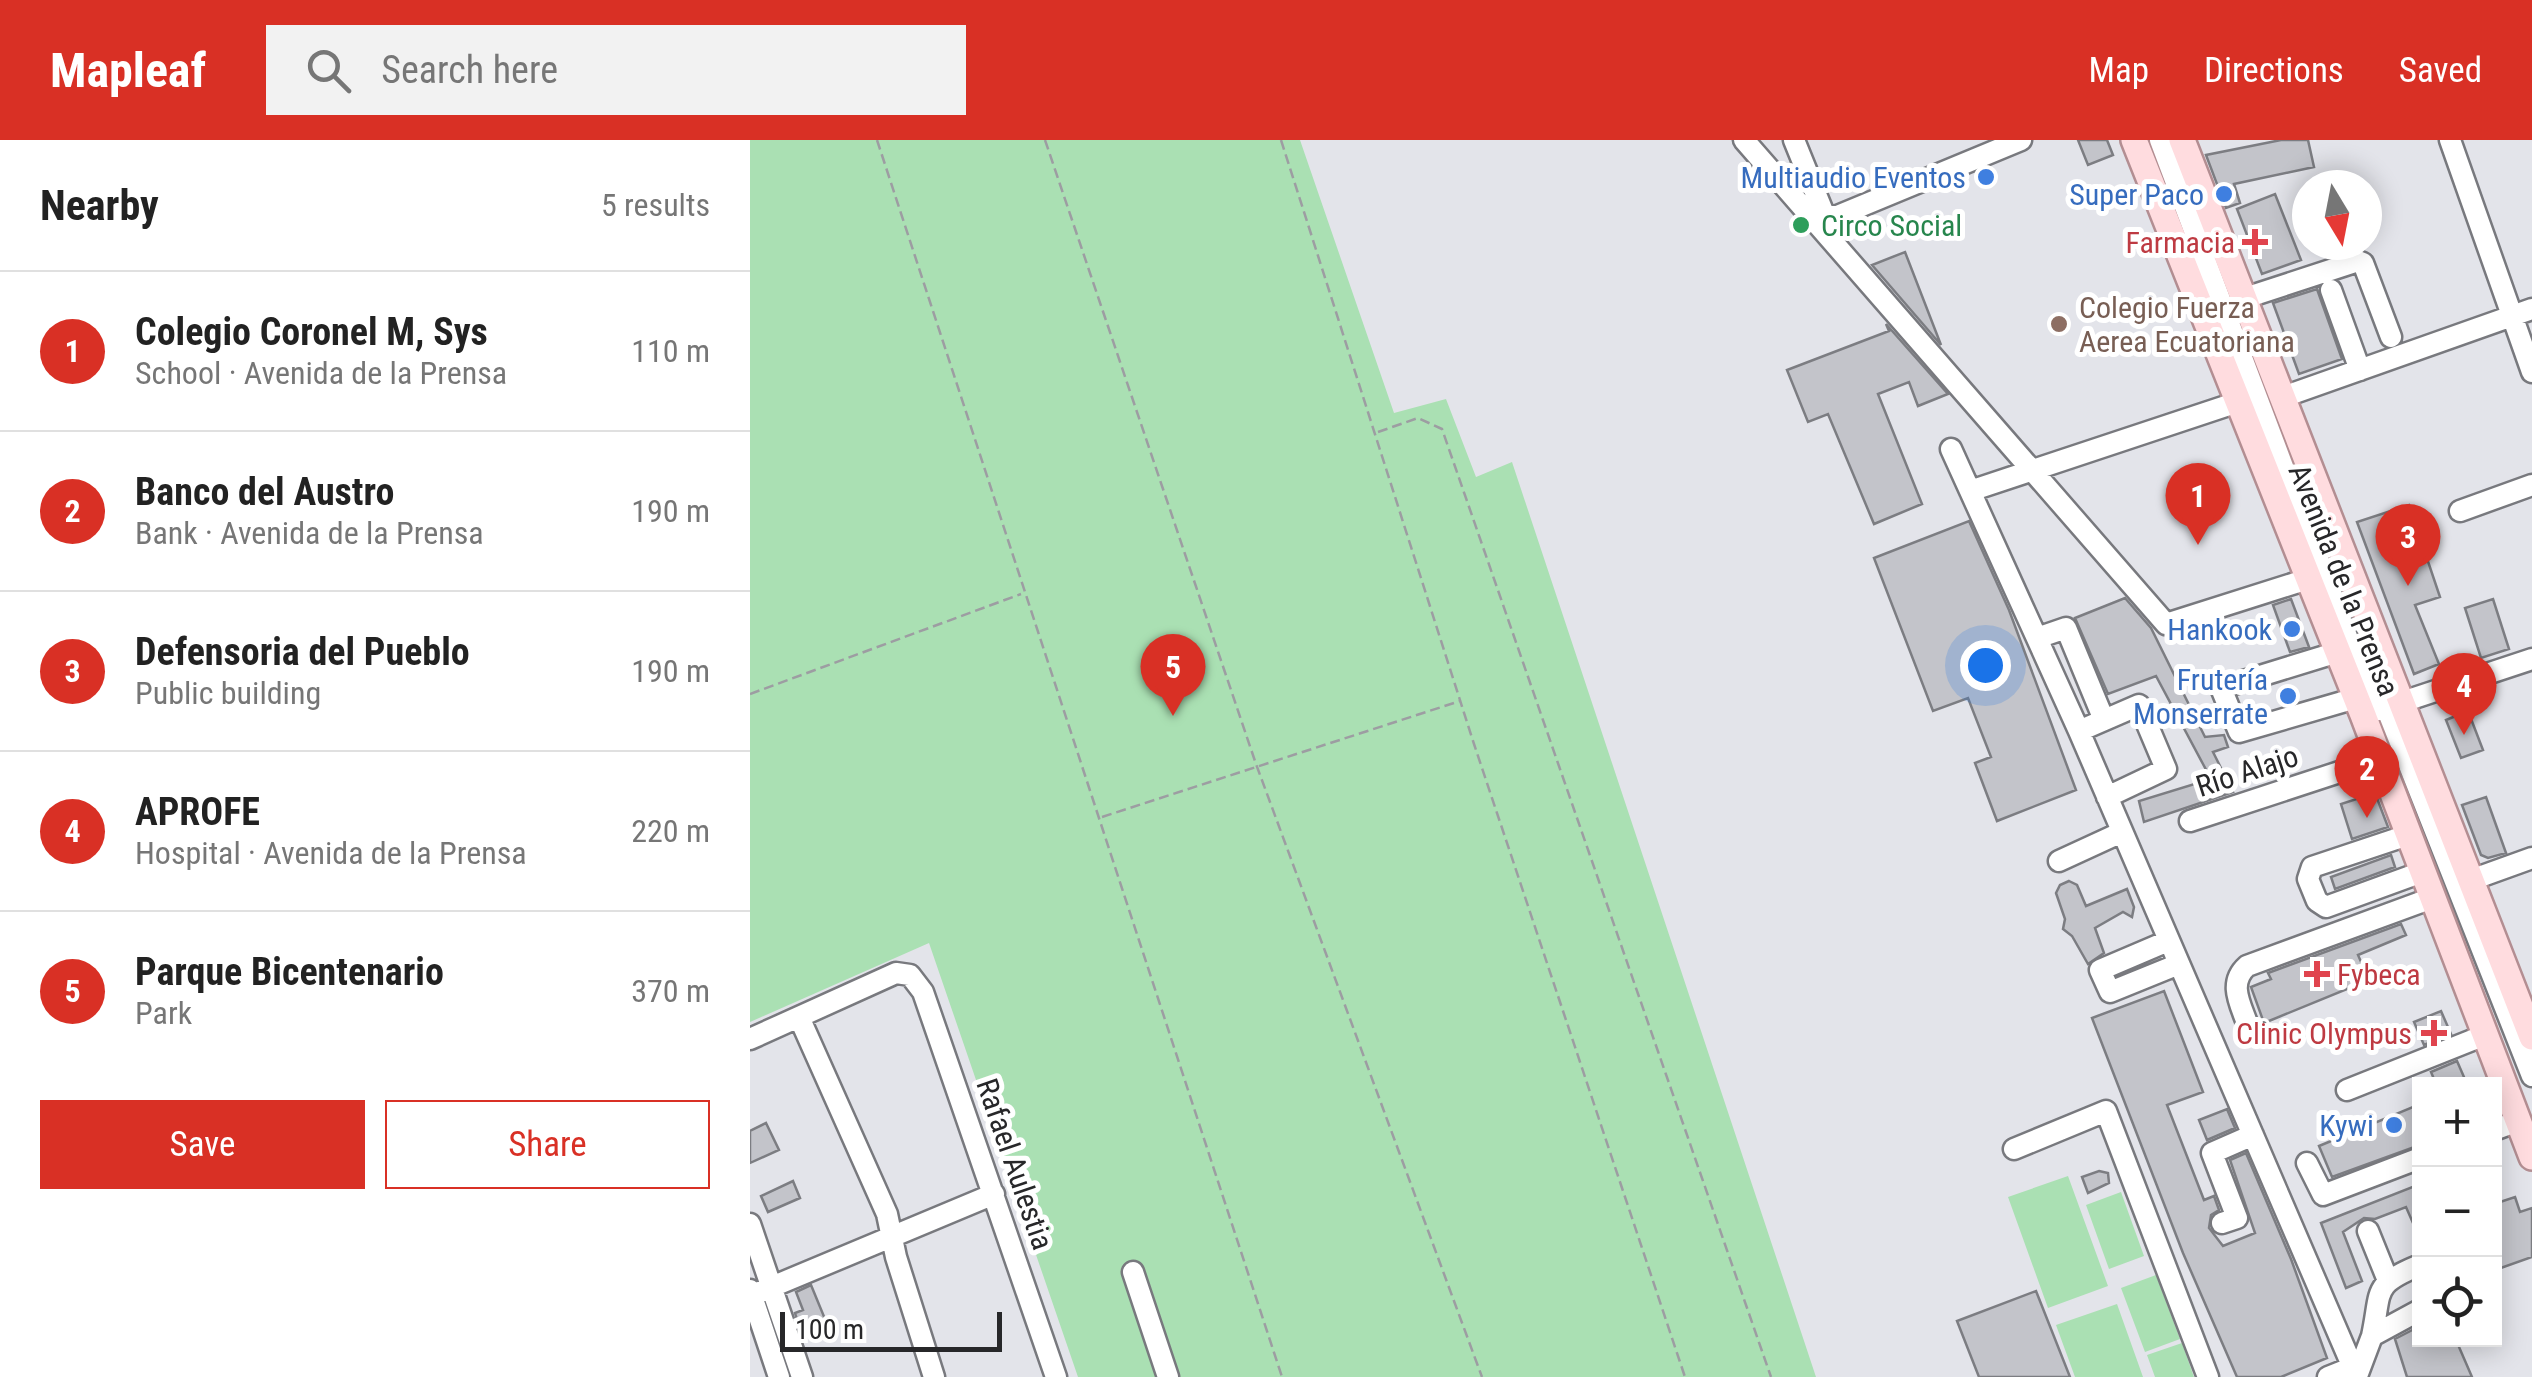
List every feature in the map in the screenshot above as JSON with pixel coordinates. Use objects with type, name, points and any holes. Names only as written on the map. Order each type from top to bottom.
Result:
[{"type":"main road","name":"Avenida de la Prensa","points":[[2134,140],[2338,652],[2376,707],[2471,880],[2532,1037]]},
{"type":"main road","name":"Avenida de la Prensa","points":[[2183,140],[2283,397],[2376,707],[2378,759],[2485,1035],[2496,1077]]},
{"type":"main road","name":"Avenida de la Prensa","points":[[2506,1125],[2532,1158]]},
{"type":"street","points":[[1744,140],[2166,624],[2308,579]]},
{"type":"street","points":[[1794,140],[1828,216],[2021,140]]},
{"type":"street","points":[[2160,140],[2376,707],[2532,1076]]},
{"type":"street","points":[[2450,140],[2532,372]]},
{"type":"street","points":[[2245,298],[2358,260],[2391,337]]},
{"type":"street","points":[[2331,290],[2360,370]]},
{"type":"street","points":[[2283,397],[2532,309]]},
{"type":"street","points":[[1970,491],[2238,402]]},
{"type":"street","points":[[1951,449],[2079,730],[2356,1374]]},
{"type":"street","points":[[2460,511],[2532,485]]},
{"type":"street","points":[[2037,638],[2066,628],[2104,720]]},
{"type":"street","points":[[2338,652],[2221,688],[2239,732],[2376,707],[2532,659]]},
{"type":"street","points":[[2079,730],[2139,705],[2166,769],[2107,797]]},
{"type":"street","name":"Río Alajo","points":[[2190,821],[2378,759]]},
{"type":"street","points":[[2058,862],[2122,832]]},
{"type":"street","points":[[2408,835],[2312,867],[2308,879],[2317,901],[2326,907],[2422,872]]},
{"type":"street","points":[[2471,880],[2532,858]]},
{"type":"street","points":[[2247,1023],[2236,987],[2246,966],[2432,898]]},
{"type":"street","points":[[2168,940],[2100,970],[2110,992],[2179,964]]},
{"type":"street","name":"Rafael Aulestia","points":[[800,1017],[896,973],[910,975],[923,992],[1056,1377]]},
{"type":"street","points":[[750,1039],[800,1017],[892,1234],[934,1377]]},
{"type":"street","points":[[2347,1090],[2485,1035]]},
{"type":"street","points":[[2014,1149],[2106,1111],[2208,1377]]},
{"type":"street","points":[[2222,1223],[2237,1218],[2212,1152],[2253,1135]]},
{"type":"street","points":[[2307,1163],[2323,1195],[2412,1161]]},
{"type":"street","points":[[756,1292],[994,1194]]},
{"type":"street","points":[[750,1224],[756,1292],[779,1377]]},
{"type":"street","points":[[2368,1231],[2387,1278]]},
{"type":"street","points":[[2356,1374],[2372,1336],[2377,1292],[2387,1278],[2412,1268]]},
{"type":"street","points":[[1133,1272],[1168,1377]]},
{"type":"street","points":[[756,1292],[802,1377]]},
{"type":"street","points":[[2372,1336],[2412,1314]]},
{"type":"street","points":[[2328,1377],[2356,1374]]},
{"type":"path","points":[[878,140],[1022,593],[1100,817],[1282,1377]]},
{"type":"path","points":[[1045,140],[1256,764],[1482,1377]]},
{"type":"path","points":[[1281,140],[1460,701],[1685,1377]]},
{"type":"path","points":[[1376,432],[1418,418],[1442,430],[1771,1377]]},
{"type":"path","points":[[750,694],[1022,593]]},
{"type":"path","points":[[1100,817],[1460,701]]},
{"type":"green space","points":[[750,140],[1300,140],[1394,413],[1446,399],[1476,477],[1512,462],[1816,1377],[1078,1377],[929,943],[750,1022]]},
{"type":"green space","points":[[2068,1176],[2108,1286],[2048,1308],[2008,1197]]},
{"type":"green space","points":[[2121,1192],[2144,1256],[2109,1269],[2086,1205]]},
{"type":"green space","points":[[2156,1275],[2180,1339],[2145,1352],[2121,1288]]},
{"type":"green space","points":[[2117,1304],[2143,1377],[2075,1377],[2056,1325]]},
{"type":"green space","points":[[2182,1343],[2194,1377],[2155,1377],[2147,1355]]},
{"type":"building","points":[[2078,140],[2107,140],[2113,155],[2088,165]]},
{"type":"building","points":[[2281,140],[2308,140],[2314,167],[2234,184],[2240,203],[2226,208],[2206,155]]},
{"type":"building","points":[[2275,194],[2292,237],[2292,260],[2301,260],[2262,274],[2237,209]]},
{"type":"building","points":[[1905,252],[1941,345],[1872,265]]},
{"type":"building","points":[[2317,289],[2342,359],[2299,374],[2273,303]]},
{"type":"building","points":[[1886,324],[1948,394],[1918,406],[1909,382],[1878,394],[1922,504],[1874,524],[1828,414],[1808,422],[1787,370],[1889,331]]},
{"type":"building","points":[[2409,505],[2440,597],[2415,605],[2439,664],[2414,674],[2357,522]]},
{"type":"building","points":[[1969,521],[2009,610],[2076,790],[1997,821],[1975,763],[1991,757],[1968,698],[1933,711],[1874,558]]},
{"type":"building","points":[[2125,598],[2151,628],[2205,737],[2224,735],[2228,747],[2213,752],[2233,792],[2144,822],[2139,801],[2211,779],[2156,676],[2108,694],[2075,618]]},
{"type":"building","name":"Hankook","points":[[2291,599],[2309,647],[2290,652],[2273,605]]},
{"type":"building","points":[[2493,599],[2509,649],[2481,658],[2465,608]]},
{"type":"building","points":[[2468,711],[2483,750],[2461,758],[2446,720]]},
{"type":"building","points":[[2375,793],[2388,827],[2352,839],[2341,804]]},
{"type":"building","points":[[2486,797],[2506,853],[2488,858],[2481,855],[2462,805]]},
{"type":"building","points":[[2391,855],[2395,867],[2335,889],[2331,877]]},
{"type":"building","points":[[2069,881],[2077,885],[2086,906],[2127,889],[2134,907],[2132,917],[2123,912],[2095,928],[2104,953],[2088,964],[2072,936],[2063,929],[2065,919],[2056,893],[2060,885]]},
{"type":"building","name":"Fybeca","points":[[2401,924],[2406,935],[2358,955],[2369,980],[2264,1023],[2251,987],[2271,979],[2268,973]]},
{"type":"building","points":[[2164,991],[2203,1092],[2167,1105],[2204,1200],[2214,1196],[2219,1210],[2211,1215],[2209,1228],[2223,1246],[2255,1233],[2230,1160],[2246,1153],[2327,1358],[2281,1377],[2237,1377],[2183,1253],[2092,1018]]},
{"type":"building","name":"Clinic Olympus","points":[[2441,1011],[2451,1034],[2424,1045],[2414,1022]]},
{"type":"building","points":[[2457,1061],[2464,1077],[2433,1077],[2431,1072]]},
{"type":"building","name":"Kywi","points":[[2412,1107],[2412,1148],[2332,1177],[2319,1146]]},
{"type":"building","points":[[2227,1109],[2235,1128],[2207,1140],[2199,1120]]},
{"type":"building","points":[[766,1123],[779,1150],[750,1163],[750,1131]]},
{"type":"building","points":[[2099,1171],[2108,1173],[2109,1183],[2088,1193],[2082,1177]]},
{"type":"building","points":[[793,1181],[800,1198],[768,1212],[761,1196]]},
{"type":"building","points":[[2412,1187],[2412,1221],[2406,1207],[2375,1219],[2364,1218],[2343,1232],[2362,1281],[2346,1288],[2321,1223]]},
{"type":"building","points":[[2515,1197],[2520,1212],[2532,1208],[2532,1257],[2502,1268],[2502,1257],[2502,1201]]},
{"type":"building","points":[[811,1285],[825,1319],[800,1329],[795,1313],[803,1310],[796,1292]]},
{"type":"building","points":[[2036,1291],[2070,1377],[1979,1377],[1957,1321]]},
{"type":"building","points":[[2412,1330],[2412,1347],[2459,1347],[2472,1377],[2407,1377],[2395,1339]]},
{"type":"place","name":"Multiaudio Eventos","points":[[1986,177]]},
{"type":"place","name":"Super Paco","points":[[2224,194]]},
{"type":"place","name":"Circo Social","points":[[1801,225]]},
{"type":"place","name":"Farmacia","points":[[2255,242]]},
{"type":"place","name":"Colegio Fuerza Aerea Ecuatoriana","points":[[2059,324]]},
{"type":"place","name":"Colegio Coronel M, Sys","points":[[2198,545]]},
{"type":"place","name":"Defensoria del Pueblo","points":[[2408,586]]},
{"type":"place","name":"Hankook","points":[[2292,629]]},
{"type":"place","name":"Frutería Monserrate","points":[[2288,696]]},
{"type":"place","name":"Parque Bicentenario","points":[[1173,716]]},
{"type":"place","name":"APROFE","points":[[2464,735]]},
{"type":"place","name":"Banco del Austro","points":[[2367,818]]},
{"type":"place","name":"Fybeca","points":[[2317,974]]},
{"type":"place","name":"Clinic Olympus","points":[[2434,1033]]},
{"type":"place","name":"Kywi","points":[[2394,1125]]}]
